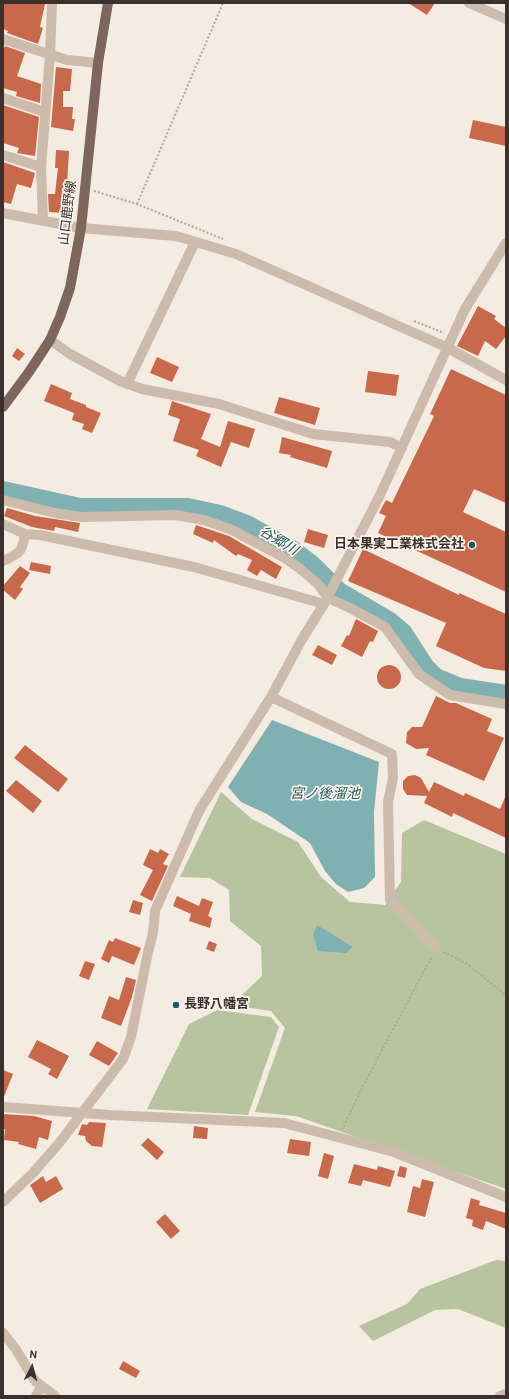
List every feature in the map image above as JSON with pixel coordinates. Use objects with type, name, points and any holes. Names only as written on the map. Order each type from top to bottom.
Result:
[{"type":"main road","name":"山口鹿野線","points":[[3,407],[50,340],[60,318],[70,288],[80,228],[98,64],[108,3]]},
{"type":"street","points":[[43,221],[41,167],[50,55],[52,3]]},
{"type":"street","points":[[469,3],[484,6],[506,19]]},
{"type":"street","points":[[3,39],[67,60],[98,64]]},
{"type":"street","points":[[3,98],[45,112]]},
{"type":"street","points":[[3,155],[41,167]]},
{"type":"street","points":[[3,213],[80,228],[176,236],[236,254],[446,347],[506,380]]},
{"type":"street","points":[[127,384],[195,242]]},
{"type":"street","points":[[3,1202],[33,1173],[83,1112],[123,1059],[131,1037],[153,933],[155,911],[199,811],[271,697],[301,641],[337,580],[380,495],[446,347],[465,309],[506,243]]},
{"type":"street","points":[[50,340],[86,364],[127,384],[142,389],[219,404],[313,434],[390,442],[402,448]]},
{"type":"street","points":[[3,500],[54,513],[82,517],[175,516],[204,520],[232,530],[283,557],[318,584],[327,598]]},
{"type":"street","points":[[3,524],[25,534],[48,537],[194,567],[327,598],[350,608],[385,627],[419,674],[450,695],[506,704]]},
{"type":"street","points":[[3,561],[23,548],[25,534]]},
{"type":"street","points":[[271,697],[392,754],[393,778],[388,802],[390,900],[435,948]]},
{"type":"street","points":[[3,1107],[183,1119],[284,1123],[394,1152],[506,1197]]},
{"type":"street","points":[[3,1334],[15,1348],[35,1381],[38,1392],[55,1396]]},
{"type":"street","points":[[500,1396],[506,1394]]},
{"type":"path","points":[[137,204],[223,3]]},
{"type":"path","points":[[338,1138],[364,1084],[387,1044],[435,948],[467,964],[506,995]]},
{"type":"green space","points":[[221,792],[252,819],[298,842],[321,877],[350,902],[385,905],[401,882],[402,833],[424,820],[506,854],[506,1189],[296,1116],[255,1112],[285,1028],[271,1011],[231,1005],[262,976],[261,946],[230,921],[229,890],[210,878],[180,877]]},
{"type":"green space","points":[[217,1010],[271,1017],[279,1027],[248,1115],[147,1109],[189,1024]]},
{"type":"green space","points":[[496,1260],[506,1261],[506,1328],[458,1309],[435,1310],[373,1341],[359,1326],[407,1304],[420,1289]]},
{"type":"water","name":"宮ノ後溜池","points":[[272,720],[379,762],[374,812],[375,877],[364,888],[348,892],[336,884],[325,871],[310,843],[267,814],[241,802],[228,787]]},
{"type":"water","points":[[317,925],[353,947],[346,953],[318,951],[313,935]]},
{"type":"building","points":[[3,3],[45,4],[40,27],[43,28],[38,44],[7,33],[8,31],[3,29]]},
{"type":"building","points":[[408,3],[435,3],[427,15]]},
{"type":"building","points":[[5,46],[25,53],[17,76],[41,84],[40,103],[16,96],[17,92],[3,88],[3,52]]},
{"type":"building","points":[[56,67],[72,69],[70,91],[63,91],[63,107],[73,107],[72,119],[75,119],[73,131],[51,127]]},
{"type":"building","points":[[3,105],[39,117],[35,156],[17,153],[19,148],[3,143]]},
{"type":"building","points":[[473,120],[506,127],[506,146],[469,138]]},
{"type":"building","points":[[56,150],[69,151],[67,184],[65,183],[62,213],[49,212],[48,194],[55,194],[58,168],[55,168]]},
{"type":"building","points":[[3,162],[35,173],[31,188],[17,184],[11,204],[3,202]]},
{"type":"building","points":[[478,306],[496,316],[494,319],[506,328],[506,336],[496,349],[485,341],[478,356],[457,346]]},
{"type":"building","points":[[17,348],[25,354],[19,361],[12,356]]},
{"type":"building","points":[[157,357],[179,367],[172,382],[150,373]]},
{"type":"building","points":[[451,369],[506,395],[506,503],[474,489],[463,512],[506,532],[506,592],[378,533],[386,516],[379,513],[386,500],[392,503],[434,416],[430,414]]},
{"type":"building","points":[[368,371],[399,375],[396,396],[365,392]]},
{"type":"building","points":[[51,384],[72,393],[70,399],[101,413],[92,433],[82,429],[84,424],[72,420],[74,413],[44,401]]},
{"type":"building","points":[[279,397],[320,408],[315,425],[274,413]]},
{"type":"building","points":[[172,401],[211,414],[201,439],[220,447],[228,421],[255,429],[249,448],[231,442],[221,467],[196,456],[199,450],[173,441],[180,419],[168,415]]},
{"type":"building","points":[[282,437],[332,451],[327,468],[290,457],[291,455],[279,453]]},
{"type":"building","points":[[7,508],[35,516],[80,523],[78,532],[55,527],[54,531],[32,527],[4,516]]},
{"type":"building","points":[[196,525],[229,536],[282,567],[276,579],[261,570],[257,576],[247,570],[252,560],[238,554],[236,556],[214,540],[213,543],[193,534]]},
{"type":"building","points":[[308,529],[328,535],[324,548],[304,542]]},
{"type":"building","points":[[363,549],[459,595],[459,593],[506,614],[506,671],[484,668],[436,646],[446,623],[348,581]]},
{"type":"building","points":[[31,562],[51,566],[50,574],[29,570]]},
{"type":"building","points":[[20,566],[30,573],[20,587],[23,589],[15,600],[3,590],[3,586]]},
{"type":"building","points":[[356,619],[378,631],[373,642],[370,641],[362,657],[341,646],[347,635],[349,636]]},
{"type":"building","points":[[318,645],[337,655],[332,665],[312,655]]},
{"type":"building","points":[[389,665],[397,669],[401,677],[397,685],[389,689],[381,685],[377,677],[381,669]]},
{"type":"building","points":[[436,696],[492,719],[487,731],[504,738],[484,781],[426,755],[429,748],[416,749],[406,743],[407,732],[412,727],[422,727]]},
{"type":"building","points":[[25,745],[68,779],[58,792],[14,758]]},
{"type":"building","points":[[415,775],[421,778],[429,792],[434,782],[464,796],[465,793],[500,809],[506,795],[506,838],[453,813],[452,817],[424,803],[427,796],[407,795],[403,789],[403,781],[408,776]]},
{"type":"building","points":[[16,780],[42,801],[33,813],[6,791]]},
{"type":"building","points":[[150,849],[158,853],[160,849],[169,854],[163,864],[168,866],[152,901],[140,895],[153,870],[143,865]]},
{"type":"building","points":[[177,896],[199,906],[202,898],[213,902],[208,916],[212,918],[210,928],[189,921],[191,914],[173,906]]},
{"type":"building","points":[[133,900],[143,903],[140,915],[129,912]]},
{"type":"building","points":[[115,938],[141,948],[134,965],[112,956],[109,963],[101,959],[109,940],[113,942]]},
{"type":"building","points":[[209,941],[217,944],[214,952],[206,949]]},
{"type":"building","points":[[85,961],[95,964],[89,980],[79,976]]},
{"type":"building","points":[[126,977],[136,980],[132,997],[121,1026],[101,1018],[109,996],[119,1000]]},
{"type":"building","points":[[37,1040],[69,1056],[57,1079],[48,1074],[51,1069],[28,1057]]},
{"type":"building","points":[[97,1041],[118,1053],[109,1066],[89,1055]]},
{"type":"building","points":[[3,1070],[13,1074],[3,1099]]},
{"type":"building","points":[[3,1114],[34,1116],[52,1121],[48,1140],[39,1137],[36,1149],[18,1144],[19,1142],[4,1140],[5,1129],[3,1129]]},
{"type":"building","points":[[89,1122],[106,1123],[102,1147],[92,1146],[86,1141],[85,1136],[78,1135],[82,1124],[87,1125]]},
{"type":"building","points":[[194,1126],[208,1128],[207,1139],[193,1138]]},
{"type":"building","points":[[148,1138],[164,1152],[157,1160],[141,1145]]},
{"type":"building","points":[[290,1139],[311,1142],[309,1156],[287,1153]]},
{"type":"building","points":[[324,1153],[334,1156],[328,1179],[318,1176]]},
{"type":"building","points":[[354,1164],[377,1170],[378,1166],[395,1171],[390,1187],[363,1180],[361,1186],[348,1183]]},
{"type":"building","points":[[400,1166],[407,1168],[405,1178],[397,1176]]},
{"type":"building","points":[[43,1176],[46,1182],[56,1176],[63,1189],[40,1203],[30,1185]]},
{"type":"building","points":[[422,1179],[434,1182],[425,1217],[407,1212],[413,1186],[420,1188]]},
{"type":"building","points":[[471,1198],[480,1201],[479,1205],[506,1213],[506,1229],[486,1221],[483,1230],[472,1226],[473,1220],[466,1218]]},
{"type":"building","points":[[165,1214],[180,1231],[171,1239],[156,1222]]},
{"type":"building","points":[[123,1361],[140,1371],[136,1378],[119,1369]]},
{"type":"waterway","name":"谷郷川","points":[[3,490],[80,507],[188,507],[220,514],[249,525],[292,549],[313,565],[339,591],[390,621],[403,632],[425,666],[436,677],[460,687],[506,694]]},
{"type":"place","name":"日本果実工業株式会社","points":[[472,545]]},
{"type":"place","name":"長野八幡宮","points":[[176,1005]]}]
